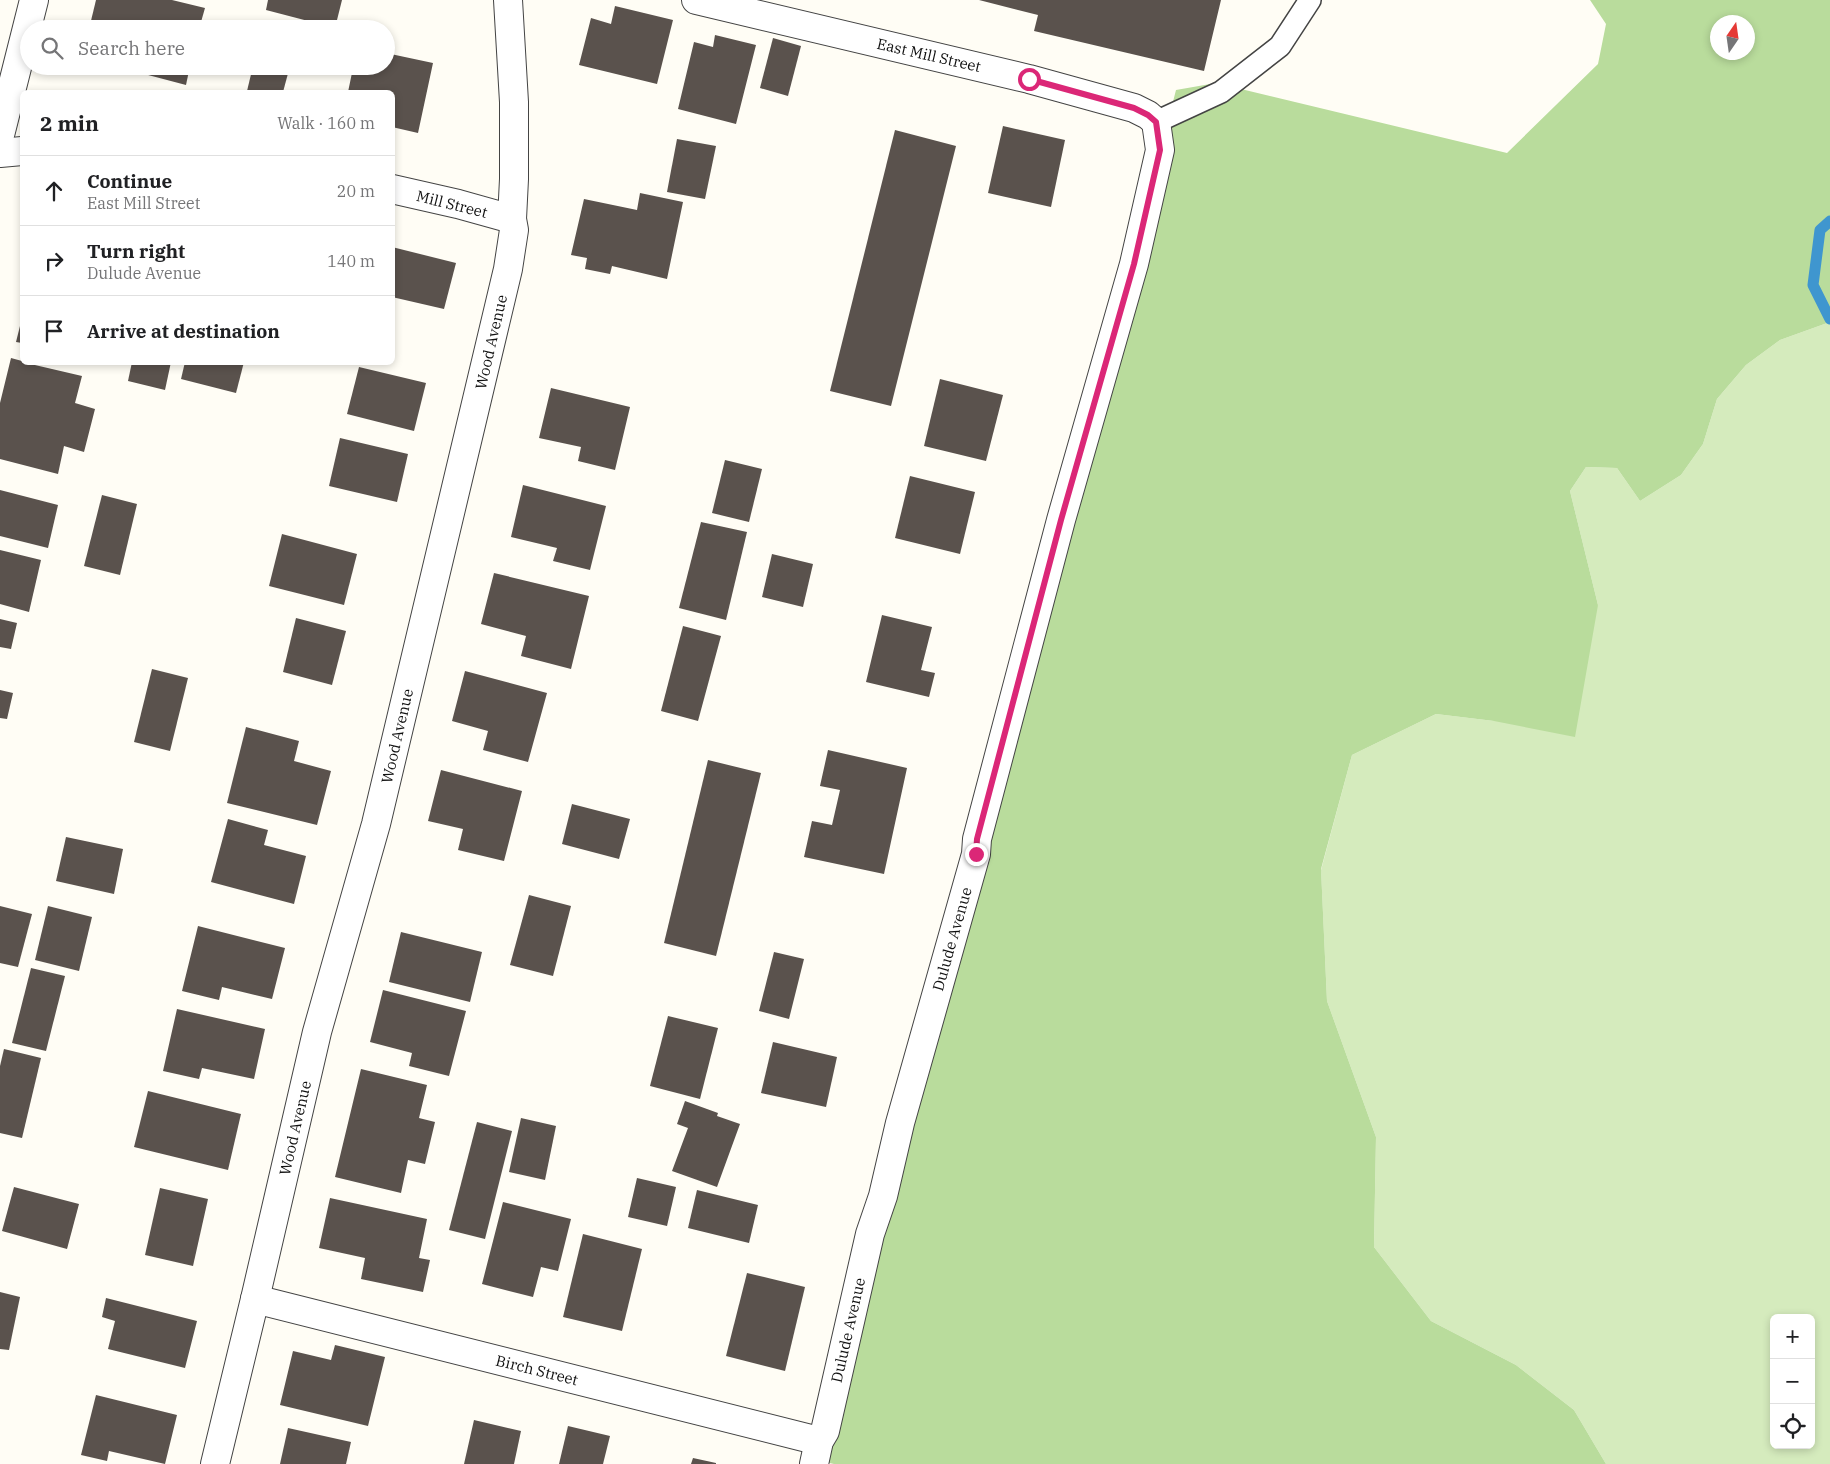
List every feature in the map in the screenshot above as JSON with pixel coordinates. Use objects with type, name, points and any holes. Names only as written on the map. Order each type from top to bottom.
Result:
[{"type":"street","points":[[29,20],[34,0]]},
{"type":"street","name":"Wood Avenue","points":[[215,1464],[256,1299],[317,1032],[376,824],[508,269],[514,230],[512,219],[514,102],[508,0]]},
{"type":"street","name":"East Mill Street","points":[[696,0],[1029,79],[1134,108],[1148,115],[1156,122]]},
{"type":"street","points":[[0,135],[20,56]]},
{"type":"street","name":"Dulude Avenue","points":[[816,1453],[825,1431],[870,1234],[883,1196],[900,1123],[976,854],[977,839],[1058,529],[1134,264],[1160,150],[1156,122]]},
{"type":"street","points":[[0,153],[20,151]]},
{"type":"street","name":"Mill Street","points":[[395,190],[512,219]]},
{"type":"street","name":"Birch Street","points":[[256,1299],[816,1453]]},
{"type":"lane","points":[[1156,122],[1221,92],[1280,46],[1310,0]]},
{"type":"green space","points":[[1590,0],[1830,0],[1830,322],[1780,340],[1746,365],[1717,399],[1703,444],[1681,475],[1640,501],[1617,468],[1586,467],[1570,491],[1598,605],[1575,737],[1494,721],[1436,714],[1352,755],[1321,869],[1327,1001],[1376,1137],[1374,1247],[1431,1321],[1516,1365],[1574,1410],[1606,1464],[834,1464],[825,1462],[1176,90],[1216,83],[1507,153],[1598,64],[1606,24]]},
{"type":"green space","points":[[1830,322],[1830,1464],[1606,1464],[1574,1410],[1516,1365],[1431,1321],[1374,1247],[1376,1137],[1327,1001],[1321,870],[1352,755],[1436,714],[1494,721],[1598,605],[1570,491],[1586,467],[1617,468],[1640,501],[1681,475],[1703,444],[1717,399],[1746,365],[1780,340]]},
{"type":"building","points":[[96,0],[172,0],[205,8],[202,20],[91,20]]},
{"type":"building","points":[[268,0],[342,0],[337,20],[304,20],[266,10]]},
{"type":"building","points":[[979,0],[1221,0],[1204,71],[1034,31],[1038,15]]},
{"type":"building","points":[[615,6],[673,20],[657,84],[579,65],[591,18],[611,24]]},
{"type":"building","points":[[715,35],[756,45],[736,124],[678,109],[694,42],[713,47]]},
{"type":"building","points":[[773,38],[801,46],[788,96],[760,88]]},
{"type":"building","points":[[395,55],[433,63],[418,133],[395,128],[395,90],[348,90],[352,75],[395,75]]},
{"type":"building","points":[[148,75],[188,75],[186,85]]},
{"type":"building","points":[[251,75],[288,75],[284,90],[247,90]]},
{"type":"building","points":[[1003,126],[1065,140],[1051,207],[988,193]]},
{"type":"building","points":[[895,130],[956,146],[891,406],[830,391]]},
{"type":"building","points":[[677,139],[716,146],[705,199],[667,192]]},
{"type":"building","points":[[640,193],[683,202],[667,279],[612,266],[610,274],[585,269],[587,258],[571,255],[584,199],[637,210]]},
{"type":"building","points":[[395,248],[456,263],[444,309],[395,298]]},
{"type":"building","points":[[20,326],[20,343],[16,342]]},
{"type":"building","points":[[11,358],[20,360],[20,365],[35,365],[82,376],[75,403],[95,409],[84,452],[64,446],[58,474],[0,459],[0,403]]},
{"type":"building","points":[[131,365],[170,365],[165,390],[128,381]]},
{"type":"building","points":[[184,365],[243,365],[236,393],[181,379]]},
{"type":"building","points":[[359,367],[426,383],[414,431],[347,414]]},
{"type":"building","points":[[940,379],[1003,395],[986,461],[924,446]]},
{"type":"building","points":[[551,388],[630,407],[615,470],[578,461],[581,447],[539,438]]},
{"type":"building","points":[[340,438],[408,454],[397,502],[329,486]]},
{"type":"building","points":[[725,460],[762,469],[749,522],[712,513]]},
{"type":"building","points":[[910,476],[975,492],[960,554],[895,538]]},
{"type":"building","points":[[523,485],[606,506],[590,570],[553,561],[557,548],[511,537]]},
{"type":"building","points":[[0,490],[58,505],[48,548],[0,536]]},
{"type":"building","points":[[102,495],[137,504],[120,575],[84,566]]},
{"type":"building","points":[[701,522],[747,532],[726,620],[679,608]]},
{"type":"building","points":[[282,534],[357,554],[344,605],[269,586]]},
{"type":"building","points":[[0,550],[41,560],[29,612],[0,604]]},
{"type":"building","points":[[772,554],[813,564],[803,607],[762,597]]},
{"type":"building","points":[[494,573],[589,596],[571,669],[521,656],[526,636],[481,624]]},
{"type":"building","points":[[882,615],[932,627],[921,670],[935,673],[929,697],[866,682]]},
{"type":"building","points":[[296,618],[346,631],[332,685],[283,672]]},
{"type":"building","points":[[0,619],[17,623],[11,649],[0,647]]},
{"type":"building","points":[[683,626],[721,636],[698,721],[661,711]]},
{"type":"building","points":[[152,669],[188,678],[170,751],[134,742]]},
{"type":"building","points":[[465,671],[547,693],[528,762],[483,750],[488,731],[452,721]]},
{"type":"building","points":[[0,690],[13,693],[7,719],[0,718]]},
{"type":"building","points":[[246,727],[299,741],[294,761],[331,771],[317,825],[227,803]]},
{"type":"building","points":[[828,750],[907,768],[884,874],[804,857],[812,821],[832,825],[840,790],[820,786]]},
{"type":"building","points":[[708,760],[761,773],[716,956],[664,943]]},
{"type":"building","points":[[441,770],[522,791],[504,861],[458,850],[463,829],[428,821]]},
{"type":"building","points":[[572,804],[630,819],[619,859],[562,844]]},
{"type":"building","points":[[228,819],[268,830],[264,845],[306,856],[294,904],[211,882]]},
{"type":"building","points":[[66,837],[123,849],[114,894],[56,881]]},
{"type":"building","points":[[529,895],[571,906],[553,976],[510,965]]},
{"type":"building","points":[[0,906],[32,914],[18,967],[0,963]]},
{"type":"building","points":[[48,906],[92,917],[79,971],[35,960]]},
{"type":"building","points":[[198,926],[285,948],[272,999],[222,987],[219,1000],[182,991]]},
{"type":"building","points":[[401,932],[482,952],[470,1002],[389,982]]},
{"type":"building","points":[[774,952],[804,959],[789,1019],[759,1011]]},
{"type":"building","points":[[31,968],[65,976],[46,1051],[12,1043]]},
{"type":"building","points":[[383,990],[466,1011],[449,1076],[409,1066],[412,1053],[370,1042]]},
{"type":"building","points":[[177,1009],[265,1029],[254,1079],[202,1068],[199,1079],[163,1071]]},
{"type":"building","points":[[668,1016],[718,1028],[700,1099],[650,1086]]},
{"type":"building","points":[[773,1042],[837,1057],[826,1107],[761,1093]]},
{"type":"building","points":[[4,1049],[41,1058],[22,1138],[0,1133],[0,1066]]},
{"type":"building","points":[[361,1069],[427,1085],[419,1118],[435,1122],[425,1164],[408,1160],[401,1193],[335,1177]]},
{"type":"building","points":[[148,1091],[241,1114],[228,1170],[134,1147]]},
{"type":"building","points":[[685,1101],[718,1113],[717,1116],[740,1124],[717,1187],[672,1171],[688,1128],[677,1124]]},
{"type":"building","points":[[521,1118],[556,1126],[545,1180],[509,1172]]},
{"type":"building","points":[[477,1122],[512,1131],[485,1239],[449,1230]]},
{"type":"building","points":[[637,1178],[676,1187],[667,1226],[628,1217]]},
{"type":"building","points":[[14,1187],[79,1204],[67,1249],[2,1231]]},
{"type":"building","points":[[160,1188],[208,1199],[193,1266],[145,1255]]},
{"type":"building","points":[[697,1190],[758,1205],[749,1243],[688,1228]]},
{"type":"building","points":[[330,1198],[427,1219],[419,1258],[430,1260],[423,1292],[361,1279],[365,1258],[319,1248]]},
{"type":"building","points":[[503,1202],[571,1219],[558,1271],[541,1267],[533,1297],[482,1284]]},
{"type":"building","points":[[583,1234],[642,1249],[622,1331],[563,1317]]},
{"type":"building","points":[[747,1273],[805,1287],[785,1371],[726,1356]]},
{"type":"building","points":[[0,1292],[20,1297],[9,1350],[0,1349]]},
{"type":"building","points":[[106,1298],[197,1321],[185,1368],[108,1349],[115,1321],[102,1317]]},
{"type":"building","points":[[335,1345],[385,1357],[368,1426],[280,1405],[293,1351],[331,1360]]},
{"type":"building","points":[[96,1395],[177,1415],[165,1464],[109,1451],[107,1461],[81,1455]]},
{"type":"building","points":[[474,1420],[521,1431],[514,1464],[464,1464]]},
{"type":"building","points":[[568,1426],[610,1436],[603,1464],[559,1464]]},
{"type":"building","points":[[288,1428],[351,1442],[346,1464],[280,1464]]},
{"type":"building","points":[[693,1458],[716,1463],[716,1464],[691,1464]]},
{"type":"waterway","points":[[1830,221],[1820,230],[1813,285],[1830,319]]},
{"type":"route","points":[[976,854],[977,839],[1061,520],[1134,264],[1160,150],[1156,122],[1148,115],[1134,108],[1029,79]]}]
